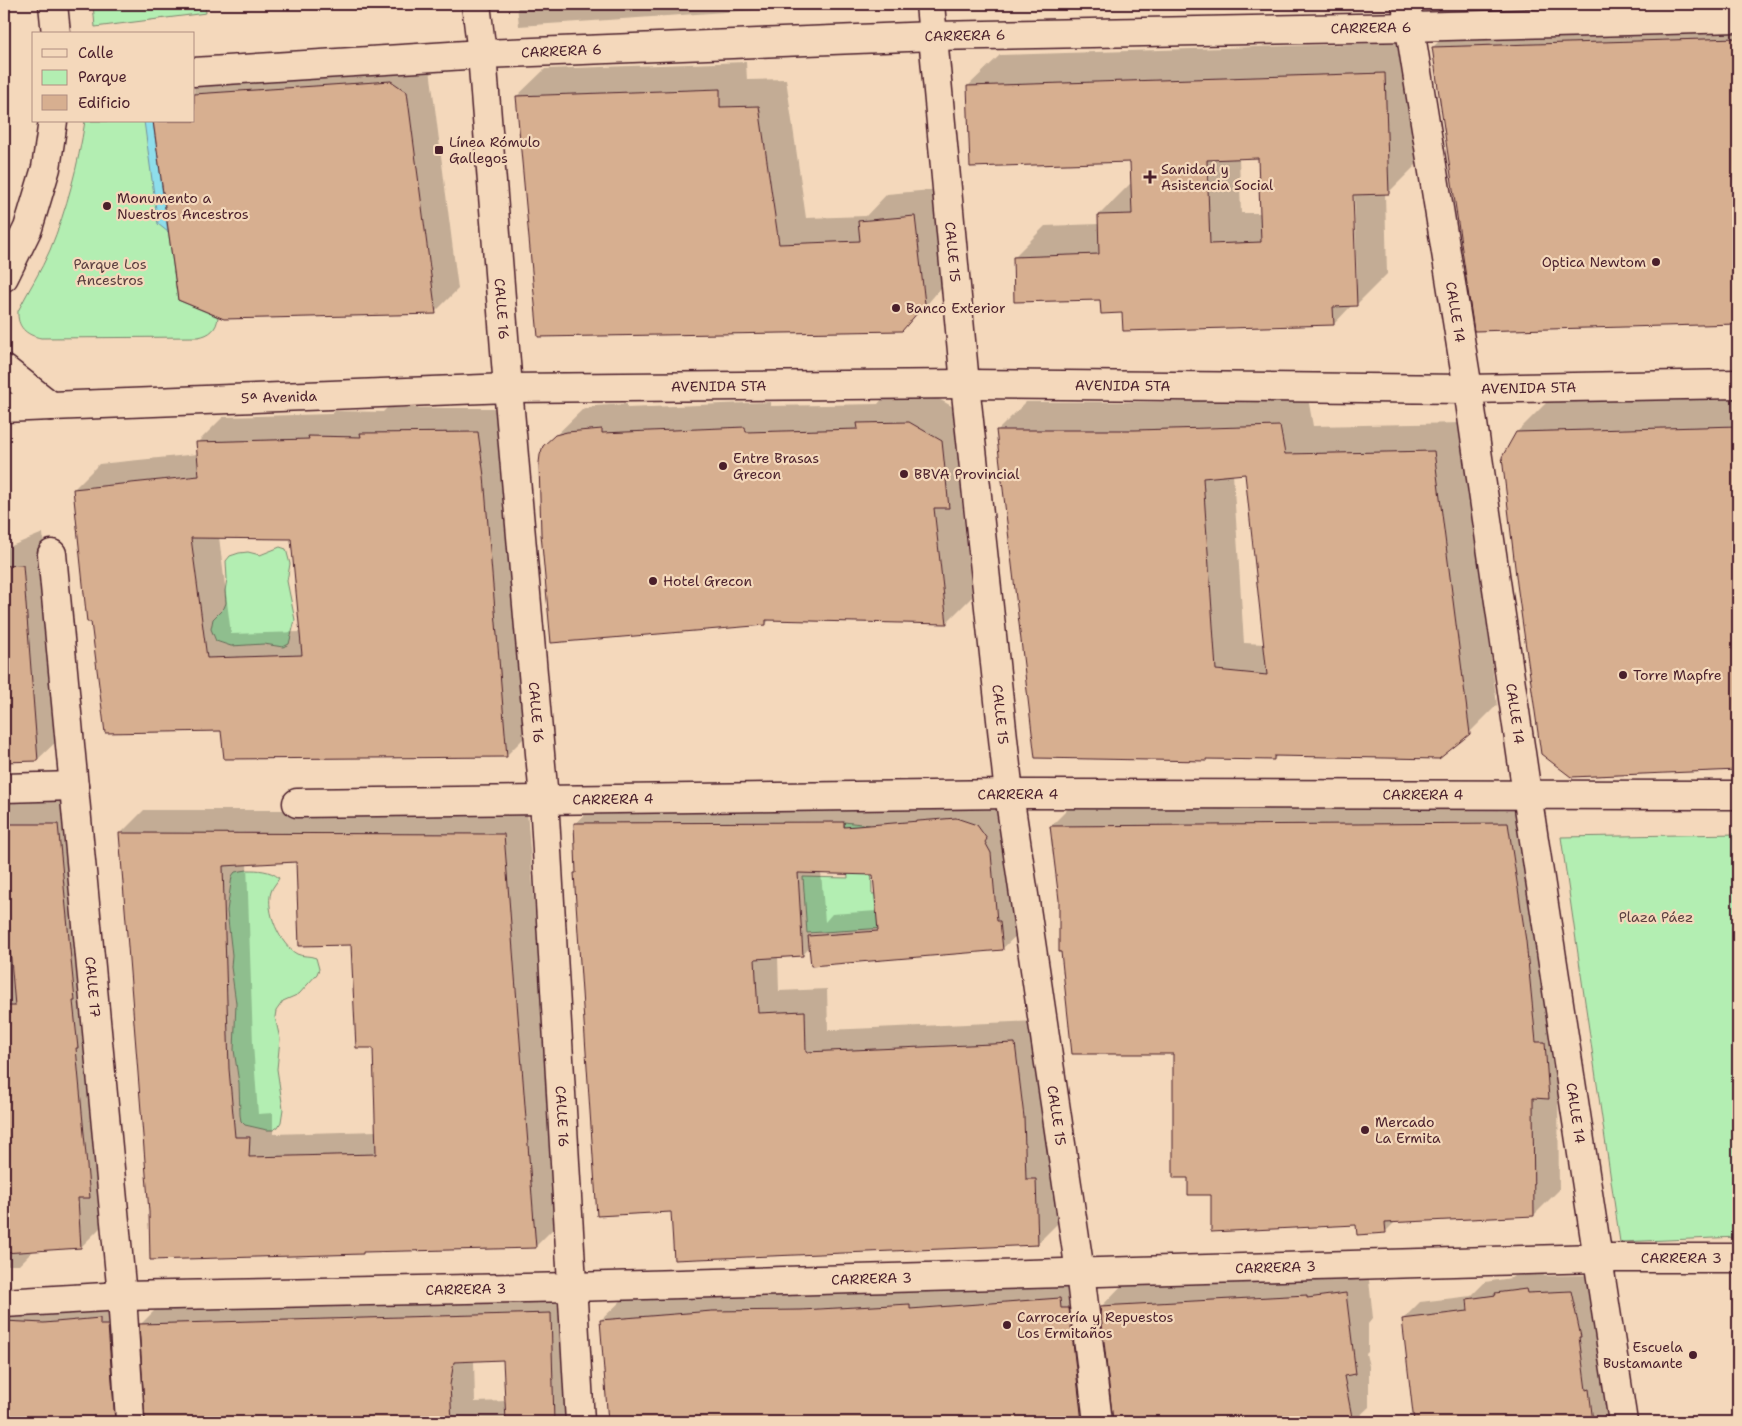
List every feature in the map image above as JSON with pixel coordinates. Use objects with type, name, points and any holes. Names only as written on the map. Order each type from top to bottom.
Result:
[{"type":"street","points":[[53,4],[56,32]]},
{"type":"street","name":"CALLE 16","points":[[476,4],[482,54],[508,388],[544,799],[580,1422]]},
{"type":"street","name":"CALLE 15","points":[[930,4],[965,384],[1009,794],[1080,1272],[1098,1422]]},
{"type":"street","name":"CARRERA 6","points":[[195,72],[482,54],[1408,15],[1738,18]]},
{"type":"street","name":"CALLE 14","points":[[1408,15],[1468,389],[1527,794],[1623,1422]]},
{"type":"street","points":[[4,278],[28,228],[46,168],[54,122]]},
{"type":"street","points":[[4,369],[51,406]]},
{"type":"street","name":"AVENIDA 5TA","points":[[508,388],[965,384],[1468,389],[1738,384]]},
{"type":"street","name":"5ª Avenida","points":[[4,408],[508,388]]},
{"type":"street","name":"CALLE 17","points":[[52,554],[122,1296],[130,1420]]},
{"type":"street","points":[[4,788],[74,786]]},
{"type":"street","name":"CARRERA 4","points":[[297,803],[1009,794],[1738,795]]},
{"type":"street","name":"CARRERA 3","points":[[4,1303],[122,1296],[572,1287],[1597,1258],[1738,1258]]},
{"type":"green space","points":[[93,4],[205,4],[206,13],[95,27]]},
{"type":"green space","name":"Parque Los Ancestros","points":[[85,122],[153,122],[178,300],[218,317],[216,325],[209,333],[198,337],[41,338],[31,335],[21,326],[18,311],[50,250],[62,218],[79,154]]},
{"type":"green space","points":[[280,547],[286,549],[290,564],[287,581],[295,620],[289,644],[283,647],[264,644],[231,646],[216,641],[211,629],[213,619],[224,608],[226,603],[226,561],[230,556],[239,553],[248,552],[260,555]]},
{"type":"green space","points":[[844,822],[870,825],[872,894],[930,891],[933,925],[807,933],[803,877],[848,878]]},
{"type":"green space","name":"Plaza Páez","points":[[1738,834],[1738,1237],[1620,1242],[1561,837]]},
{"type":"green space","points":[[247,870],[268,872],[279,878],[272,890],[270,899],[270,908],[275,926],[285,943],[297,954],[316,958],[319,969],[317,974],[299,994],[283,1001],[276,1011],[275,1017],[280,1039],[277,1069],[283,1109],[281,1122],[273,1130],[245,1125],[241,1121],[240,1115],[239,1083],[234,1050],[236,1003],[227,911],[232,876],[235,872]]},
{"type":"water","points":[[144,122],[153,122],[168,232],[158,224]]},
{"type":"building","points":[[1738,38],[1738,324],[1474,331],[1432,47]]},
{"type":"building","points":[[1385,73],[1389,194],[1353,195],[1357,306],[1333,307],[1334,325],[1123,331],[1122,313],[1101,314],[1100,300],[1014,302],[1013,257],[1099,254],[1098,215],[1132,214],[1130,162],[970,167],[967,86]],"holes":[[[1258,158],[1261,242],[1210,244],[1207,160]]]},
{"type":"building","points":[[391,81],[407,92],[436,314],[224,319],[178,300],[153,122],[195,122],[195,94]]},
{"type":"building","points":[[720,89],[720,107],[759,106],[779,244],[860,241],[858,221],[915,216],[925,304],[902,331],[538,337],[516,96]]},
{"type":"building","points":[[909,422],[942,441],[949,508],[934,508],[947,624],[766,620],[766,625],[551,643],[541,534],[539,463],[543,446],[555,435],[602,429],[602,433],[745,427],[746,432],[858,429],[857,423]]},
{"type":"building","points":[[1280,426],[1285,454],[1434,451],[1470,734],[1439,759],[1274,756],[1274,760],[1206,759],[1206,761],[1035,758],[996,430],[1135,430]],"holes":[[[1245,474],[1267,675],[1216,670],[1203,478]]]},
{"type":"building","points":[[1738,426],[1738,770],[1571,777],[1541,754],[1517,584],[1502,457],[1516,432]]},
{"type":"building","points":[[478,432],[484,476],[507,757],[224,759],[221,731],[105,733],[91,622],[87,622],[73,489],[199,476],[196,442],[309,439],[308,436],[361,437],[360,433]],"holes":[[[191,538],[291,539],[302,655],[207,658]]]},
{"type":"building","points":[[23,565],[38,761],[4,762],[4,566]]},
{"type":"building","points":[[956,818],[977,825],[987,839],[985,842],[991,853],[997,921],[1000,921],[1003,950],[811,966],[808,936],[878,931],[873,875],[798,873],[803,956],[755,959],[758,1013],[805,1011],[806,1052],[1015,1043],[1024,1117],[1026,1179],[1036,1179],[1038,1245],[674,1260],[671,1212],[597,1216],[574,873],[576,873],[574,823],[844,822],[844,827]]},
{"type":"building","points":[[1508,823],[1526,941],[1536,1042],[1545,1042],[1549,1099],[1533,1098],[1534,1216],[1385,1223],[1386,1233],[1357,1235],[1356,1225],[1211,1232],[1211,1195],[1188,1195],[1188,1178],[1173,1178],[1173,1054],[1072,1054],[1061,952],[1059,952],[1059,900],[1050,826]]},
{"type":"building","points":[[4,824],[58,824],[75,1001],[73,1001],[78,1048],[76,1048],[90,1198],[78,1198],[81,1248],[4,1253],[4,1006],[15,1006],[10,948],[4,948]]},
{"type":"building","points":[[119,833],[504,834],[536,1248],[150,1260],[149,1212]],"holes":[[[296,862],[299,946],[351,945],[356,1048],[373,1048],[376,1154],[249,1157],[250,1137],[235,1137],[229,1069],[223,866]]]},
{"type":"building","points":[[1526,1289],[1527,1293],[1571,1291],[1581,1337],[1579,1337],[1586,1390],[1589,1389],[1593,1422],[1414,1422],[1402,1319],[1468,1311],[1467,1299]]},
{"type":"building","points":[[1346,1293],[1356,1374],[1344,1376],[1353,1422],[1113,1422],[1100,1306],[1307,1295],[1307,1298]]},
{"type":"building","points":[[1060,1298],[1061,1308],[1069,1308],[1082,1422],[608,1422],[600,1320],[712,1311],[801,1310],[910,1304],[910,1309]]},
{"type":"building","points":[[551,1313],[554,1422],[506,1422],[503,1360],[454,1362],[450,1385],[452,1422],[145,1422],[139,1324]]},
{"type":"building","points":[[100,1318],[100,1325],[108,1325],[115,1422],[4,1422],[4,1321],[44,1323]]},
{"type":"place","name":"Línea Rómulo Gallegos","points":[[439,150]]},
{"type":"place","name":"Sanidad y Asistencia Social","points":[[1150,177]]},
{"type":"place","name":"Monumento a Nuestros Ancestros","points":[[107,206]]},
{"type":"place","name":"Optica Newtom","points":[[1656,262]]},
{"type":"place","name":"Banco Exterior","points":[[896,308]]},
{"type":"place","name":"Entre Brasas Grecon","points":[[723,466]]},
{"type":"place","name":"BBVA Provincial","points":[[904,474]]},
{"type":"place","name":"Hotel Grecon","points":[[653,581]]},
{"type":"place","name":"Torre Mapfre","points":[[1623,675]]},
{"type":"place","name":"Mercado La Ermita","points":[[1365,1130]]},
{"type":"place","name":"Carrocería y Repuestos Los Ermitaños","points":[[1007,1325]]},
{"type":"place","name":"Escuela Bustamante","points":[[1693,1355]]}]
